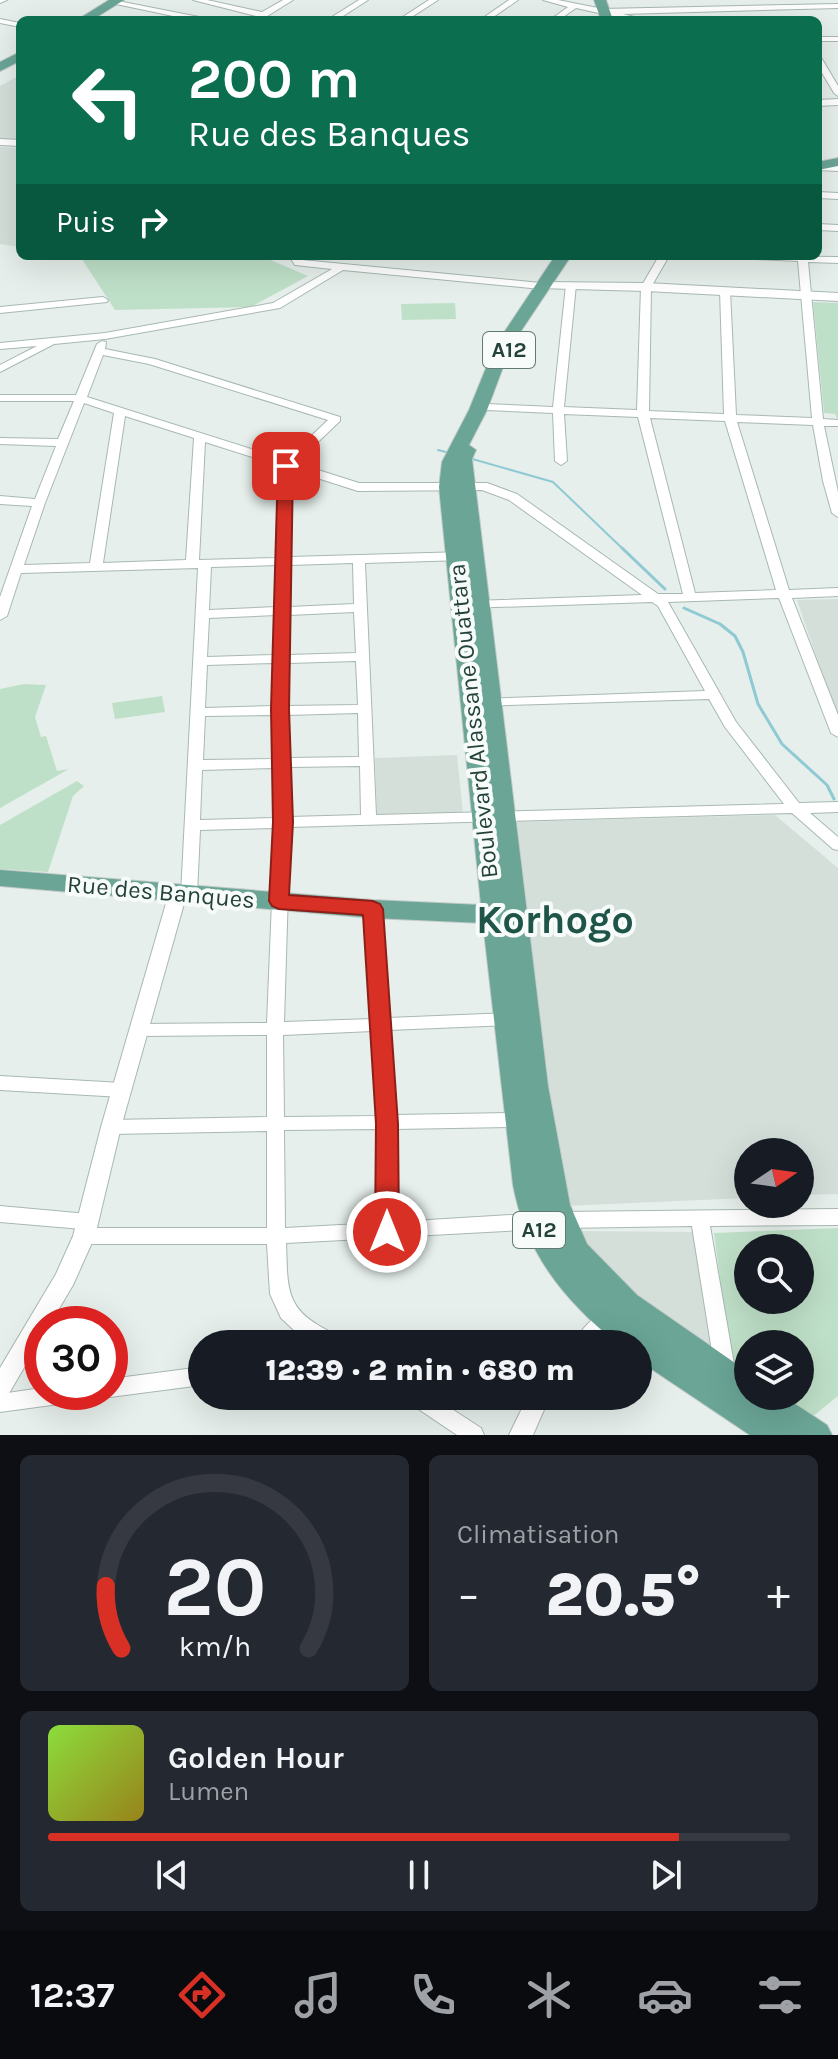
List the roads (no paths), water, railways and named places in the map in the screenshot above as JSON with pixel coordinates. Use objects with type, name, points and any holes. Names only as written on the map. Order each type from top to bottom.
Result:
[{"type":"main road","points":[[93,16],[117,1]]},
{"type":"main road","name":"Boulevard Alassane Ouattara","points":[[561,260],[516,333],[457,456],[463,556],[523,1110],[564,1273],[617,1312],[716,1374],[777,1435]]},
{"type":"main road","name":"Boulevard Alassane Ouattara","points":[[545,285],[567,260]]},
{"type":"main road","name":"Rue des Banques","points":[[0,878],[373,909],[504,915]]},
{"type":"main road","points":[[778,1410],[816,1435]]},
{"type":"street","points":[[197,0],[211,1],[256,16]]},
{"type":"street","points":[[261,16],[289,0]]},
{"type":"street","points":[[338,16],[364,0]]},
{"type":"street","points":[[408,16],[434,0]]},
{"type":"street","points":[[490,16],[514,0]]},
{"type":"street","points":[[547,0],[607,12],[838,6]]},
{"type":"street","points":[[117,1],[186,16]]},
{"type":"street","points":[[560,16],[573,7]]},
{"type":"street","points":[[788,7],[794,16]]},
{"type":"street","points":[[822,66],[838,93]]},
{"type":"street","points":[[297,260],[299,263],[339,269],[545,285],[838,297]]},
{"type":"street","points":[[662,260],[646,287],[643,414],[690,597]]},
{"type":"street","points":[[803,260],[815,422],[824,469],[838,513]]},
{"type":"street","points":[[0,346],[105,336],[276,306],[339,269]]},
{"type":"street","points":[[561,461],[558,409],[571,285]]},
{"type":"street","points":[[725,291],[730,418],[784,594],[838,733]]},
{"type":"street","points":[[0,310],[103,300]]},
{"type":"street","points":[[0,616],[39,503],[105,336]]},
{"type":"street","points":[[0,369],[57,340]]},
{"type":"street","points":[[100,351],[151,361],[336,419],[286,466],[280,709],[283,822],[275,1029],[276,1236],[280,1294],[288,1312],[309,1330]]},
{"type":"street","points":[[0,398],[79,398],[358,487],[483,486],[513,497],[663,604],[730,724],[796,809],[838,845]]},
{"type":"street","points":[[482,408],[838,423]]},
{"type":"street","points":[[96,567],[120,411]]},
{"type":"street","points":[[0,1388],[65,1279],[86,1229],[139,1030],[184,894],[194,825],[202,661],[200,437]]},
{"type":"street","points":[[0,441],[63,443]]},
{"type":"street","points":[[824,469],[838,470]]},
{"type":"street","points":[[0,500],[39,503]]},
{"type":"street","points":[[17,569],[463,556]]},
{"type":"street","points":[[359,559],[369,820]]},
{"type":"street","points":[[469,605],[838,592]]},
{"type":"street","points":[[202,614],[361,608]]},
{"type":"street","points":[[202,661],[361,657]]},
{"type":"street","points":[[480,703],[712,695]]},
{"type":"street","points":[[200,712],[364,709]]},
{"type":"street","points":[[196,765],[366,761]]},
{"type":"street","points":[[194,825],[838,807]]},
{"type":"street","points":[[373,909],[387,1124],[387,1232]]},
{"type":"street","points":[[139,1030],[275,1029],[515,1018]]},
{"type":"street","points":[[0,1083],[122,1090]]},
{"type":"street","points":[[111,1127],[276,1121],[387,1124],[523,1110]]},
{"type":"street","points":[[0,1214],[86,1229],[276,1236],[549,1222],[838,1217]]},
{"type":"street","points":[[700,1220],[716,1374]]},
{"type":"street","points":[[598,1330],[617,1312]]},
{"type":"street","points":[[128,1386],[188,1378]]},
{"type":"street","points":[[0,1403],[24,1400]]},
{"type":"street","points":[[436,1410],[474,1435]]},
{"type":"street","points":[[521,1435],[533,1410]]},
{"type":"waterway","points":[[438,450],[450,453]]},
{"type":"waterway","points":[[469,458],[553,482],[624,550]]},
{"type":"waterway","points":[[622,548],[665,589]]},
{"type":"waterway","points":[[684,608],[720,624],[735,636],[743,652],[758,704],[782,744],[827,785],[834,799]]},
{"type":"district","name":"Korhogo","points":[[555,919]]}]
